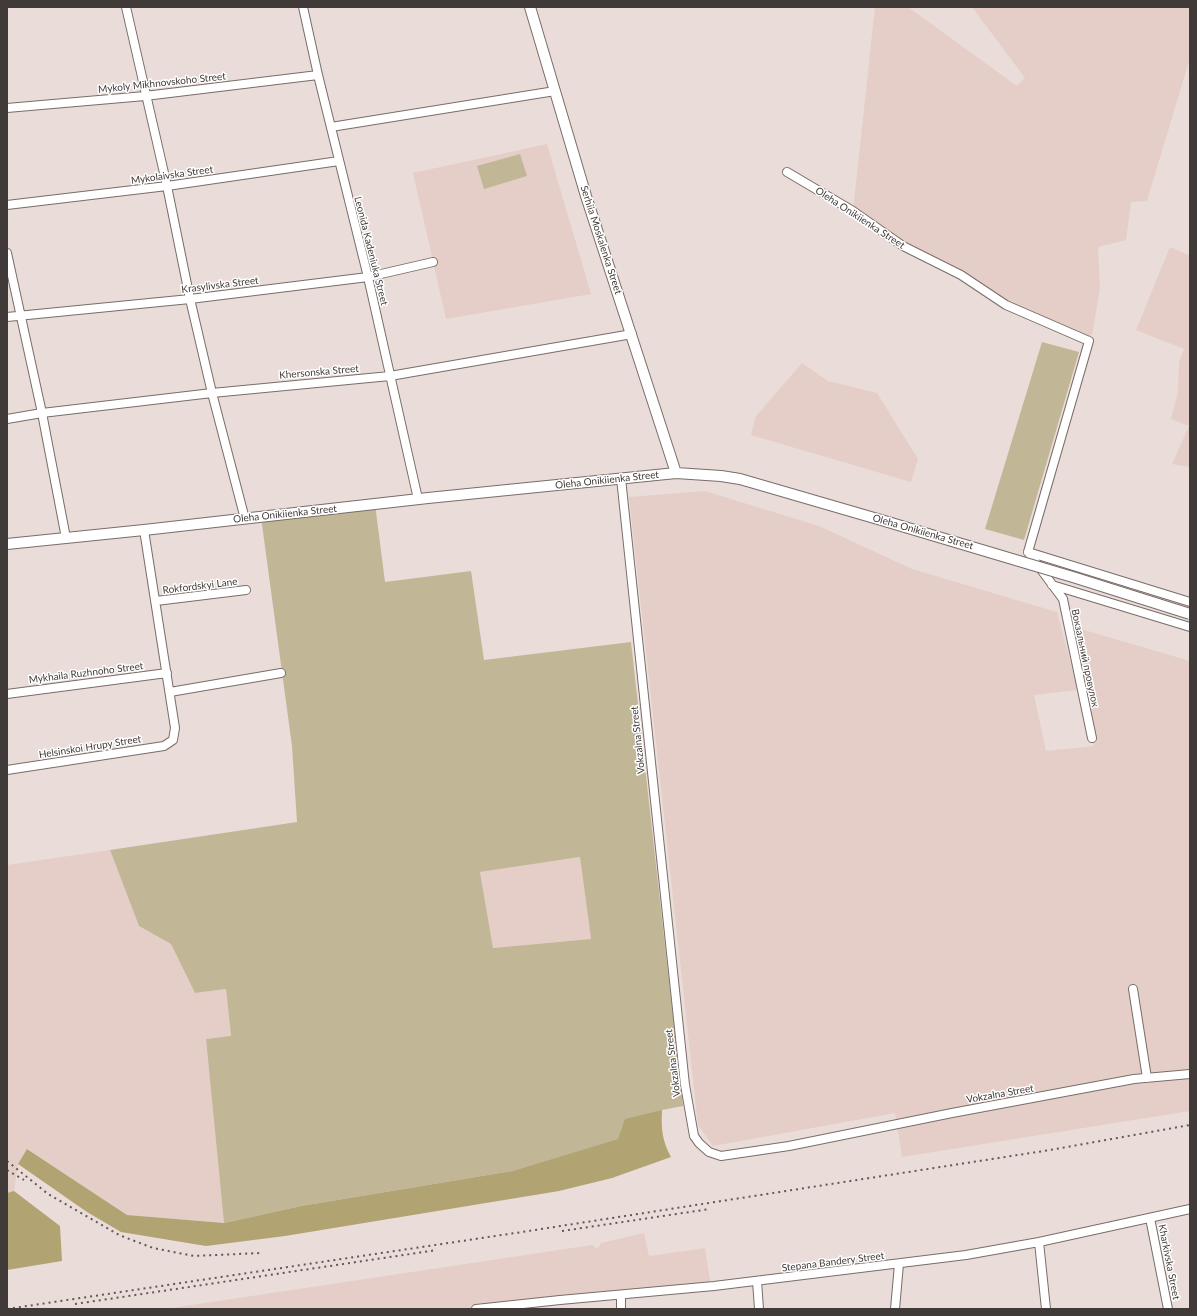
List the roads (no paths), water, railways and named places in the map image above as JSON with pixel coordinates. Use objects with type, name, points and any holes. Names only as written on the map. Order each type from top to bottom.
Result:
[{"type":"main road","name":"Serhiia Moskalenka Street","points":[[530,7],[586,196],[676,473]]},
{"type":"main road","name":"Oleha Onikiienka Street","points":[[7,544],[418,499],[676,473],[721,476],[740,479],[1076,578],[1190,614]]},
{"type":"street","points":[[126,7],[145,96],[167,186],[190,299],[212,393],[245,519]]},
{"type":"street","name":"Leonida Kadeniuka Street","points":[[303,7],[338,161],[368,277],[418,499]]},
{"type":"street","name":"Mykoly Mikhnovskoho Street","points":[[7,108],[145,96],[318,75]]},
{"type":"street","points":[[331,127],[555,91]]},
{"type":"street","name":"Mykolaivska Street","points":[[7,205],[167,186],[338,161]]},
{"type":"street","name":"Oleha Onikiienka Street","points":[[787,172],[853,211],[903,246],[961,275],[1006,305],[1089,341],[1028,552]]},
{"type":"street","points":[[7,253],[42,413],[66,538]]},
{"type":"street","name":"Krasylivska Street","points":[[7,317],[190,299],[368,277],[433,262]]},
{"type":"street","name":"Khersonska Street","points":[[7,419],[42,413],[212,393],[390,376],[632,334]]},
{"type":"street","name":"Vokzalna Street","points":[[621,478],[685,1085],[694,1136],[699,1143],[709,1152],[721,1156],[789,1146],[952,1113],[1148,1078],[1190,1074]]},
{"type":"street","points":[[144,530],[170,692],[282,673]]},
{"type":"street","points":[[1028,552],[1190,602]]},
{"type":"street","name":"Вокзальний провулок","points":[[1028,552],[1063,599],[1092,738]]},
{"type":"street","points":[[1052,585],[1190,627]]},
{"type":"street","name":"Rokfordskyi Lane","points":[[156,601],[246,590]]},
{"type":"street","name":"Mykhaila Ruzhnoho Street","points":[[7,694],[167,673]]},
{"type":"street","name":"Helsinskoi Hrupy Street","points":[[7,770],[164,746],[173,740],[175,728],[170,692]]},
{"type":"street","points":[[1133,989],[1148,1078]]},
{"type":"street","name":"Stepana Bandery Street","points":[[476,1309],[757,1282],[966,1255],[1039,1242],[1190,1209]]},
{"type":"street","name":"Kharkivska Street","points":[[1150,1218],[1168,1309]]},
{"type":"street","points":[[1039,1242],[1046,1309]]},
{"type":"street","points":[[896,1309],[899,1264]]},
{"type":"street","points":[[757,1282],[759,1309]]},
{"type":"street","points":[[621,1294],[621,1309]]},
{"type":"railway","points":[[7,1309],[522,1232],[1050,1150],[1190,1125]]},
{"type":"railway","points":[[7,1161],[48,1194],[119,1235],[153,1248],[194,1256],[260,1253]]},
{"type":"railway","points":[[7,1170],[24,1180]]},
{"type":"railway","points":[[562,1231],[710,1209]]},
{"type":"railway","points":[[75,1304],[437,1250]]}]
